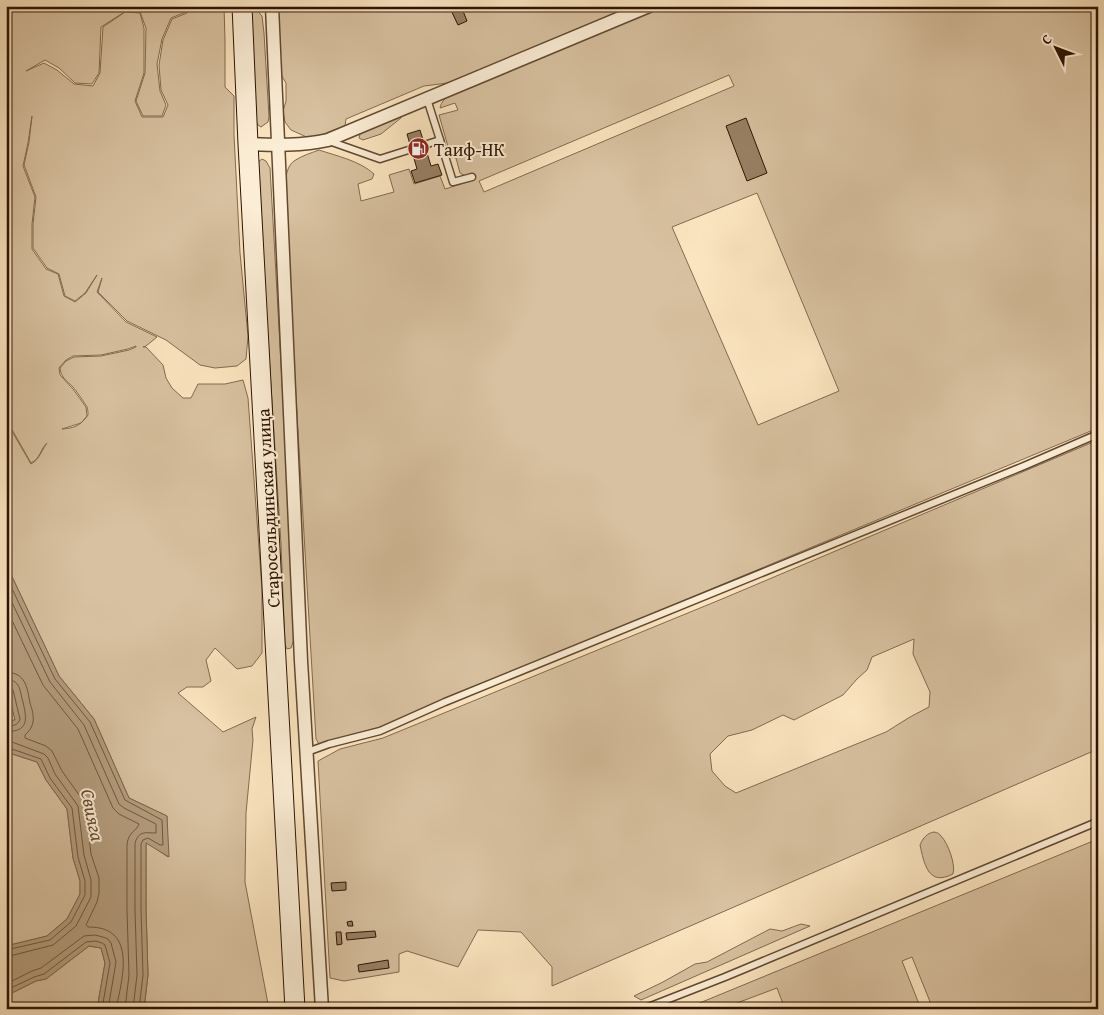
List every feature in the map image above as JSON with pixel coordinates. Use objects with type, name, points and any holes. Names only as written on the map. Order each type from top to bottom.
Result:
[{"type":"main road","name":"Старосельдинская улица","points":[[242,6],[295,1009]]},
{"type":"street","points":[[272,6],[301,651],[322,1009]]},
{"type":"street","points":[[248,144],[313,144],[328,140],[649,6]]},
{"type":"lane","points":[[427,99],[453,182],[472,177]]},
{"type":"lane","points":[[328,140],[380,159],[440,140]]},
{"type":"lane","points":[[307,752],[329,744],[380,731],[445,702],[1024,466],[1098,434]]},
{"type":"lane","points":[[643,1009],[725,977],[1097,822]]},
{"type":"shaded area","points":[[6,6],[190,6],[186,12],[171,18],[162,39],[157,64],[160,91],[166,105],[162,116],[143,116],[136,101],[145,73],[146,28],[140,12],[126,11],[101,27],[99,73],[92,84],[75,83],[59,68],[45,60],[26,71],[44,63],[57,70],[74,84],[93,86],[100,73],[103,27],[125,12],[140,13],[144,28],[144,73],[135,101],[142,117],[163,117],[168,105],[161,90],[159,65],[163,40],[172,19],[187,13],[192,6],[224,6],[225,87],[234,96],[240,253],[248,336],[246,359],[237,366],[215,368],[200,365],[166,340],[127,321],[98,292],[102,278],[97,292],[126,322],[157,337],[143,347],[146,347],[163,365],[166,378],[172,388],[183,398],[191,398],[198,384],[225,384],[243,380],[248,398],[262,589],[262,653],[252,666],[237,669],[215,648],[206,660],[211,681],[203,687],[187,687],[178,693],[223,732],[256,717],[252,729],[253,740],[246,813],[245,882],[269,1009],[144,1009],[148,975],[146,842],[168,857],[167,816],[129,798],[94,719],[59,676],[6,564],[6,421],[31,464],[36,460],[31,463],[6,419]],"holes":[[[32,116],[29,142],[24,165],[36,197],[33,248],[47,268],[59,274],[65,296],[75,301],[85,293],[97,275],[86,293],[75,302],[64,296],[58,274],[46,269],[32,249],[35,197],[23,166]],[[136,346],[129,350],[101,356],[74,357],[66,361],[60,368],[63,377],[74,388],[87,407],[88,415],[81,423],[87,416],[86,407],[60,375],[59,368],[66,360],[73,356],[101,355]],[[81,423],[74,427],[62,429]]]},
{"type":"shaded area","points":[[249,6],[253,6],[262,16],[264,33],[269,117],[268,122],[261,127],[256,122]]},
{"type":"shaded area","points":[[276,6],[633,6],[448,83],[424,86],[346,119],[345,126],[311,139],[291,130],[285,122],[283,111],[286,101],[286,83],[280,73]]},
{"type":"shaded area","points":[[660,6],[1098,6],[1098,428],[380,727],[319,744],[316,739],[285,182],[290,166],[294,161],[319,150],[348,159],[374,174],[372,179],[358,184],[361,201],[394,192],[389,175],[409,169],[414,184],[440,176],[445,189],[474,180],[473,174],[465,176],[460,173],[456,158],[451,157],[439,115],[458,110],[455,103],[440,108],[443,101],[452,93]],"holes":[[[729,75],[734,86],[484,192],[479,181]],[[757,193],[839,391],[758,425],[672,227]]]},
{"type":"shaded area","points":[[399,117],[401,118],[381,134],[363,140],[359,138],[361,133]]},
{"type":"shaded area","points":[[262,159],[266,161],[270,168],[295,613],[295,636],[291,648],[287,649],[285,645],[281,544],[257,163]]},
{"type":"shaded area","points":[[1098,440],[1098,749],[552,986],[552,967],[521,932],[478,930],[458,967],[407,951],[399,954],[399,972],[344,981],[330,978],[318,761],[340,749],[383,738],[722,599]],"holes":[[[914,639],[913,654],[930,692],[929,707],[886,732],[736,793],[725,786],[712,771],[710,754],[728,736],[752,730],[783,715],[794,720],[843,695],[867,670],[872,657]]]},
{"type":"shaded area","points":[[6,682],[7,684],[15,720],[6,721]]},
{"type":"shaded area","points":[[6,752],[37,762],[46,780],[67,809],[73,858],[80,881],[80,894],[67,919],[47,936],[6,946]]},
{"type":"shaded area","points":[[934,832],[944,839],[952,860],[953,874],[945,877],[938,877],[929,871],[920,845],[927,835]]},
{"type":"shaded area","points":[[1098,839],[1098,1009],[933,1009],[912,957],[902,961],[921,1009],[785,1009],[777,988],[721,1009],[685,1009]]},
{"type":"shaded area","points":[[801,924],[810,926],[641,1000],[634,996],[695,964],[707,962],[770,929],[782,931]]},
{"type":"shaded area","points":[[89,946],[101,948],[105,963],[97,1009],[6,1009],[6,993],[14,992],[36,981],[46,979]]},
{"type":"water","name":"Свияга","points":[[6,564],[59,676],[94,719],[129,798],[167,816],[169,857],[146,843],[148,975],[144,1009],[97,1009],[105,963],[101,948],[89,946],[46,979],[36,981],[14,992],[6,993],[6,946],[47,936],[67,919],[80,894],[80,881],[73,858],[67,809],[46,780],[37,762],[6,752],[6,721],[15,720],[6,682]]},
{"type":"building","points":[[449,6],[461,6],[467,21],[458,25]]},
{"type":"building","points":[[477,6],[488,6],[488,7],[479,11]]},
{"type":"building","points":[[746,118],[767,173],[747,181],[726,126]]},
{"type":"building","name":"Таиф-НК","points":[[420,130],[431,166],[438,164],[442,175],[415,183],[411,171],[417,169],[407,134]]},
{"type":"building","points":[[346,882],[346,890],[332,891],[331,883]]},
{"type":"building","points":[[352,921],[353,926],[348,926],[347,922]]},
{"type":"building","points":[[375,931],[376,937],[347,940],[346,933]]},
{"type":"building","points":[[336,932],[341,932],[342,944],[337,945]]},
{"type":"building","points":[[388,960],[389,968],[359,972],[358,965]]},
{"type":"place","name":"Таиф-НК","points":[[418,149]]}]
